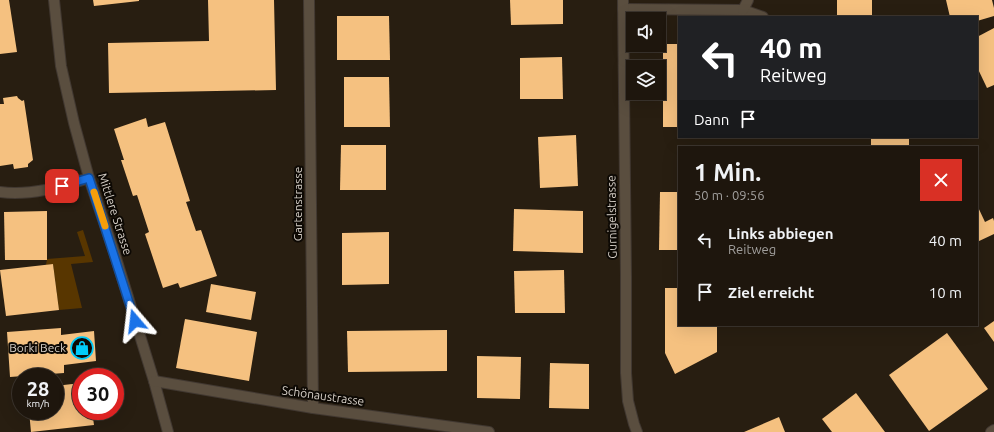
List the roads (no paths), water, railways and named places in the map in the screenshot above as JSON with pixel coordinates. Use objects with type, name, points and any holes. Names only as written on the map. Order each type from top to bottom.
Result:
[{"type":"street","name":"Mittlere Strasse","points":[[54,0],[61,66],[74,123],[89,178],[115,255],[154,381],[168,432]]},
{"type":"street","name":"Gartenstrasse","points":[[309,0],[313,408]]},
{"type":"street","points":[[743,10],[748,0]]},
{"type":"street","points":[[622,4],[743,10],[761,16]]},
{"type":"street","name":"Gurnigelstrasse","points":[[622,4],[626,373],[628,401],[637,432]]},
{"type":"street","points":[[0,192],[30,192],[50,189],[89,178]]},
{"type":"street","name":"Schönaustrasse","points":[[154,381],[313,408],[489,432]]},
{"type":"place","name":"Borki Beck","points":[[82,348]]}]
